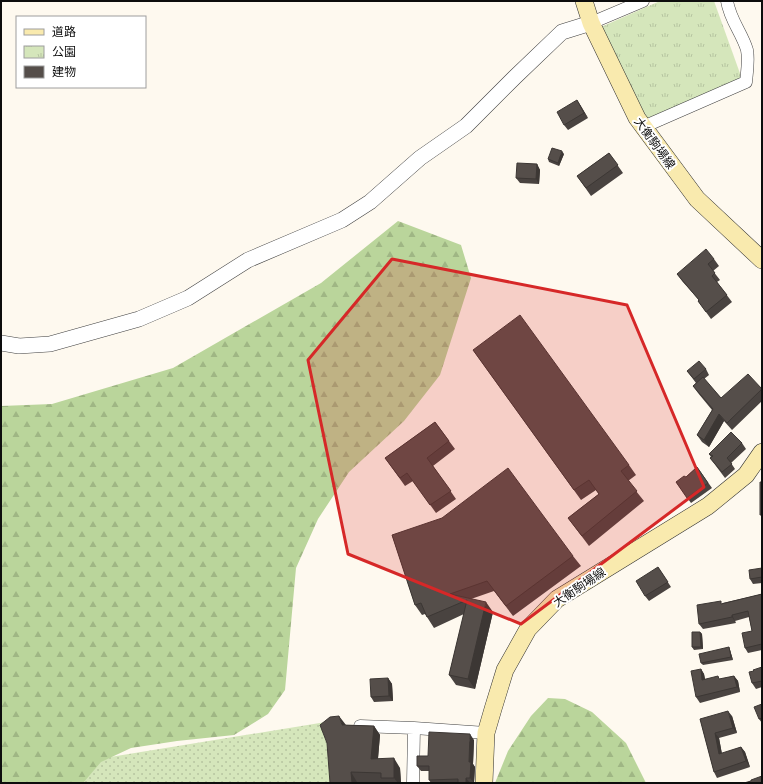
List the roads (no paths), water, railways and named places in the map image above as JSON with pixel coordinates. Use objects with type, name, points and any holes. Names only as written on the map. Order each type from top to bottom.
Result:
[{"type":"main road","name":"大衡駒場線","points":[[584,1],[591,24],[636,118],[697,199],[762,260]]},
{"type":"main road","name":"大衡駒場線","points":[[484,783],[486,733],[505,670],[528,629],[557,599],[708,506],[746,475],[762,452]]},
{"type":"street","points":[[1,343],[19,346],[50,344],[139,320],[188,298],[248,260],[342,220],[370,202],[420,158],[466,126],[514,77],[562,32],[591,24],[643,1]]},
{"type":"street","points":[[643,127],[746,82],[748,69],[747,51],[729,10],[727,1]]},
{"type":"street","points":[[353,726],[414,728],[486,733]]},
{"type":"street","points":[[413,783],[414,728]]}]
